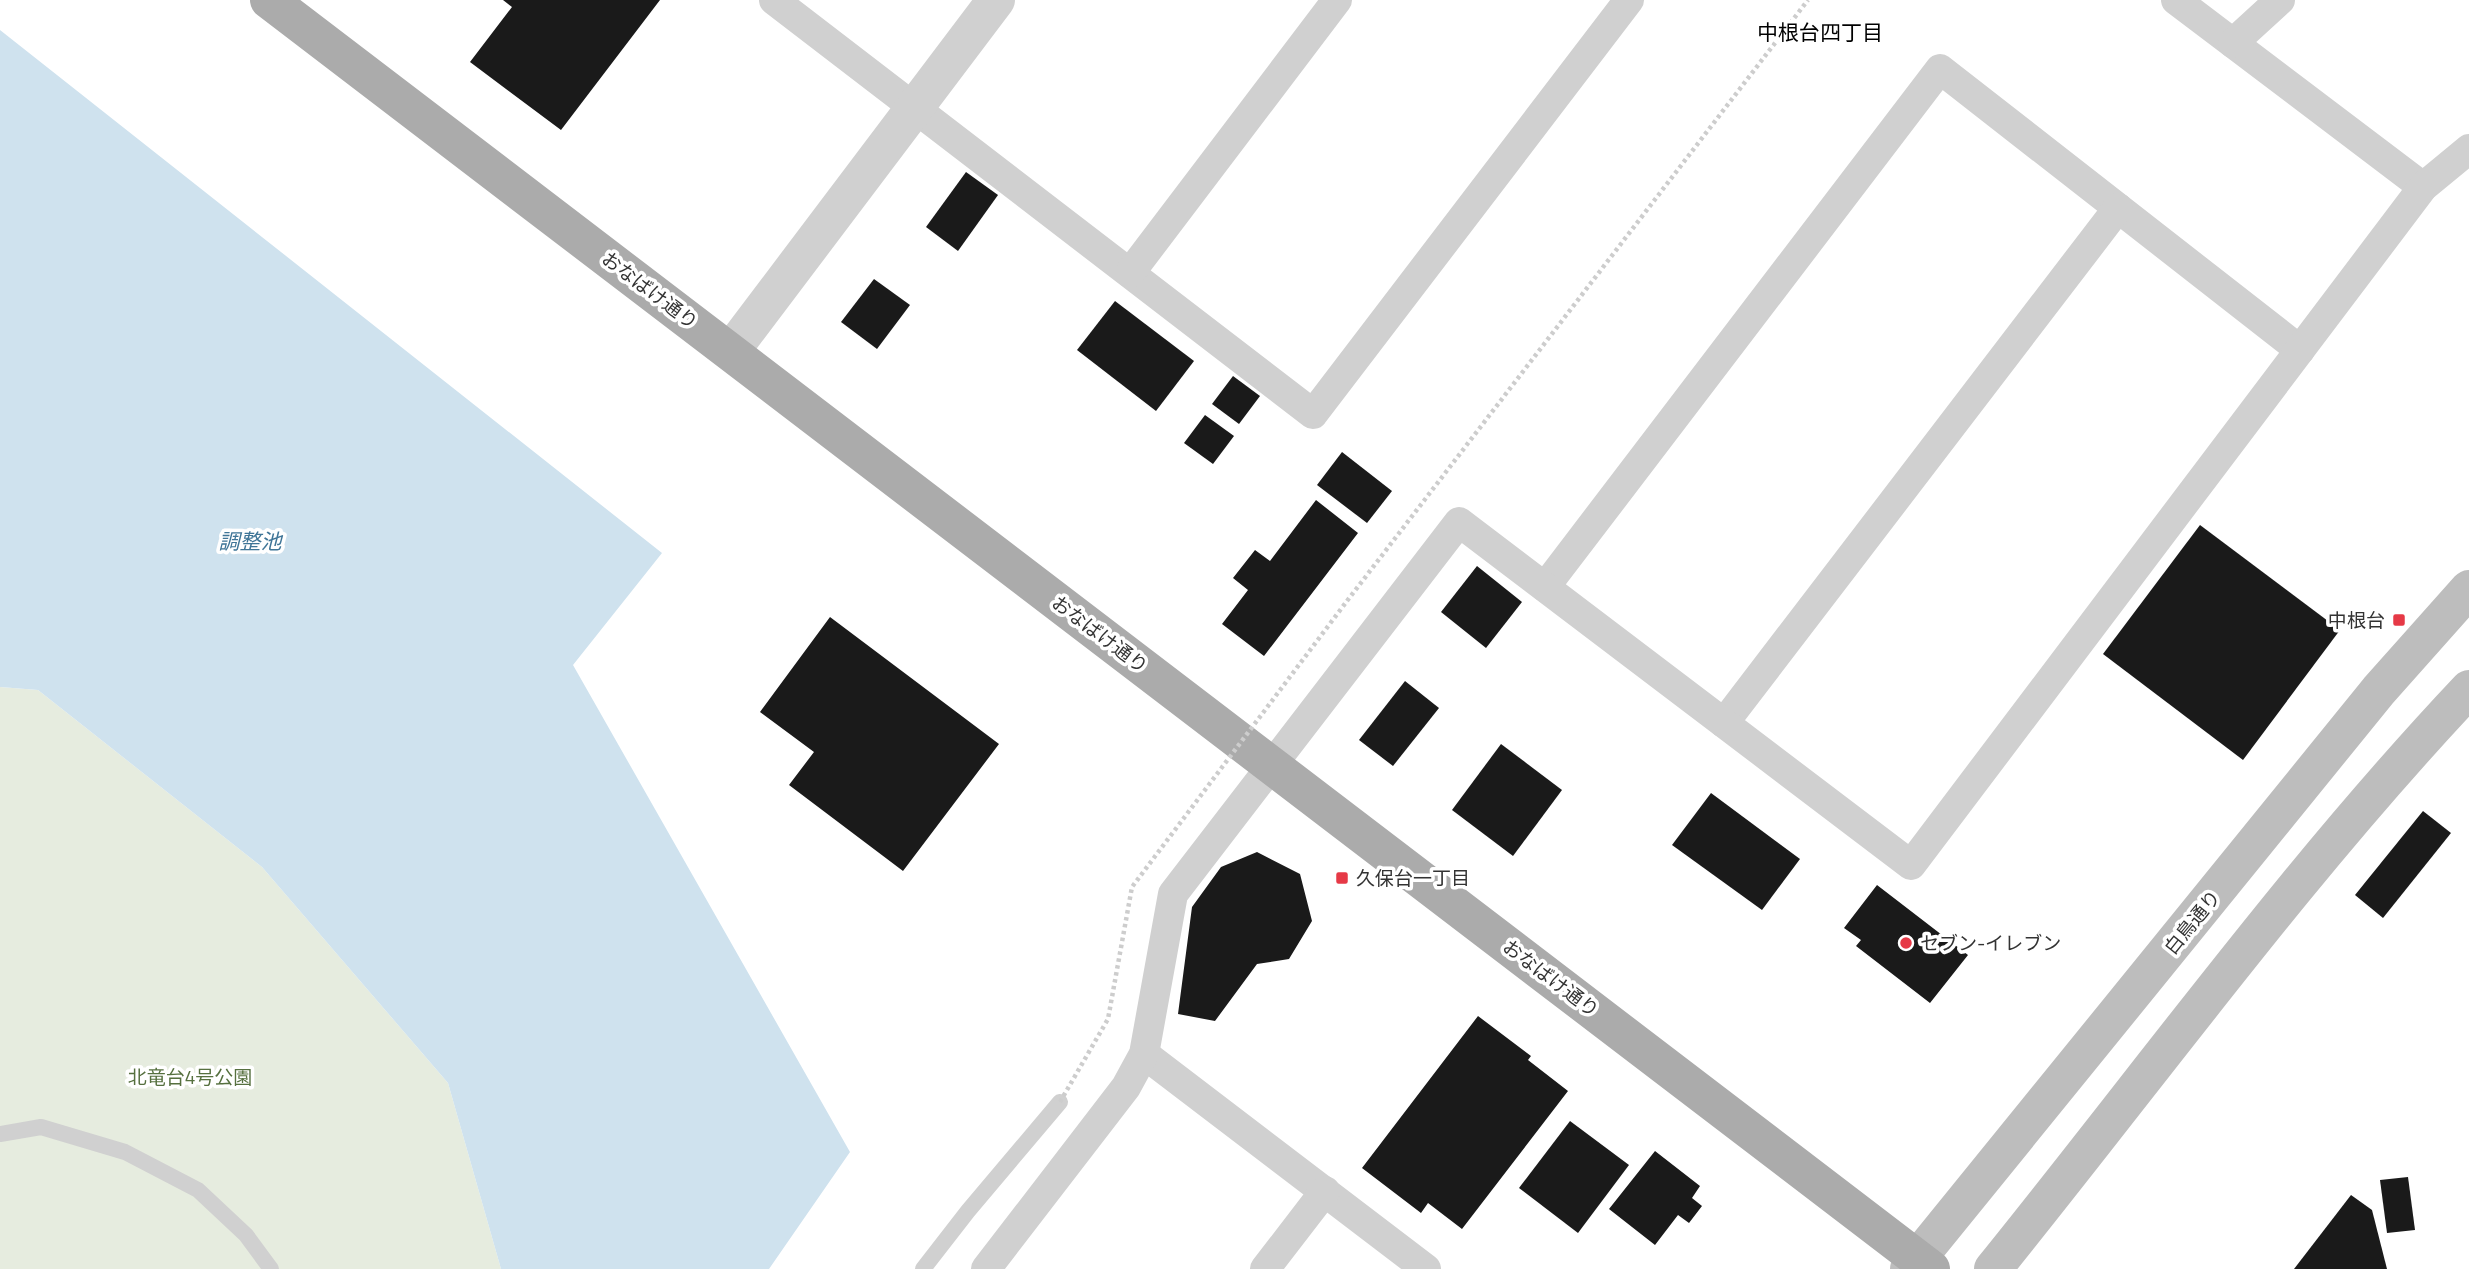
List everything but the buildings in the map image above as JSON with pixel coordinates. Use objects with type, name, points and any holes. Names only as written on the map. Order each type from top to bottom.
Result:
[{"type":"main road","name":"おなばけ通り","points":[[269,0],[1272,765],[1920,1265]]},
{"type":"main road","name":"白鳥通り","points":[[1920,1265],[2379,690],[2469,589]]},
{"type":"main road","points":[[1993,1269],[2319,860],[2429,732],[2469,690]]},
{"type":"street","points":[[774,0],[1313,414],[1629,0]]},
{"type":"street","points":[[731,351],[996,0]]},
{"type":"street","points":[[1130,273],[1337,0]]},
{"type":"street","points":[[2176,0],[2423,187]]},
{"type":"street","points":[[2234,43],[2280,0]]},
{"type":"street","points":[[1545,587],[1940,69],[2300,350]]},
{"type":"street","points":[[986,1269],[1126,1087],[1144,1054],[1173,894],[1459,522],[1911,866],[2423,187],[2469,149]]},
{"type":"street","points":[[1724,723],[2118,208]]},
{"type":"street","points":[[1144,1054],[1426,1269]]},
{"type":"street","points":[[1265,1269],[1325,1192]]},
{"type":"lane","points":[[923,1269],[1060,1102]]},
{"type":"lane","points":[[0,1134],[41,1127],[125,1152],[198,1190],[246,1235],[271,1269]]},
{"type":"path","points":[[1060,1102],[1108,1019],[1132,887],[1347,601],[1808,0]]},
{"type":"green space","name":"北竜台4号公園","points":[[0,687],[38,690],[262,867],[448,1083],[501,1269],[0,1269]]},
{"type":"water","name":"調整池","points":[[0,30],[662,553],[573,665],[850,1152],[769,1269],[501,1269],[448,1083],[262,867],[38,690],[0,687]]},
{"type":"place","name":"中根台","points":[[2399,620]]},
{"type":"place","name":"久保台一丁目","points":[[1342,878]]},
{"type":"place","name":"セブン-イレブン","points":[[1906,943]]},
{"type":"district","name":"中根台四丁目","points":[[1820,33]]}]
